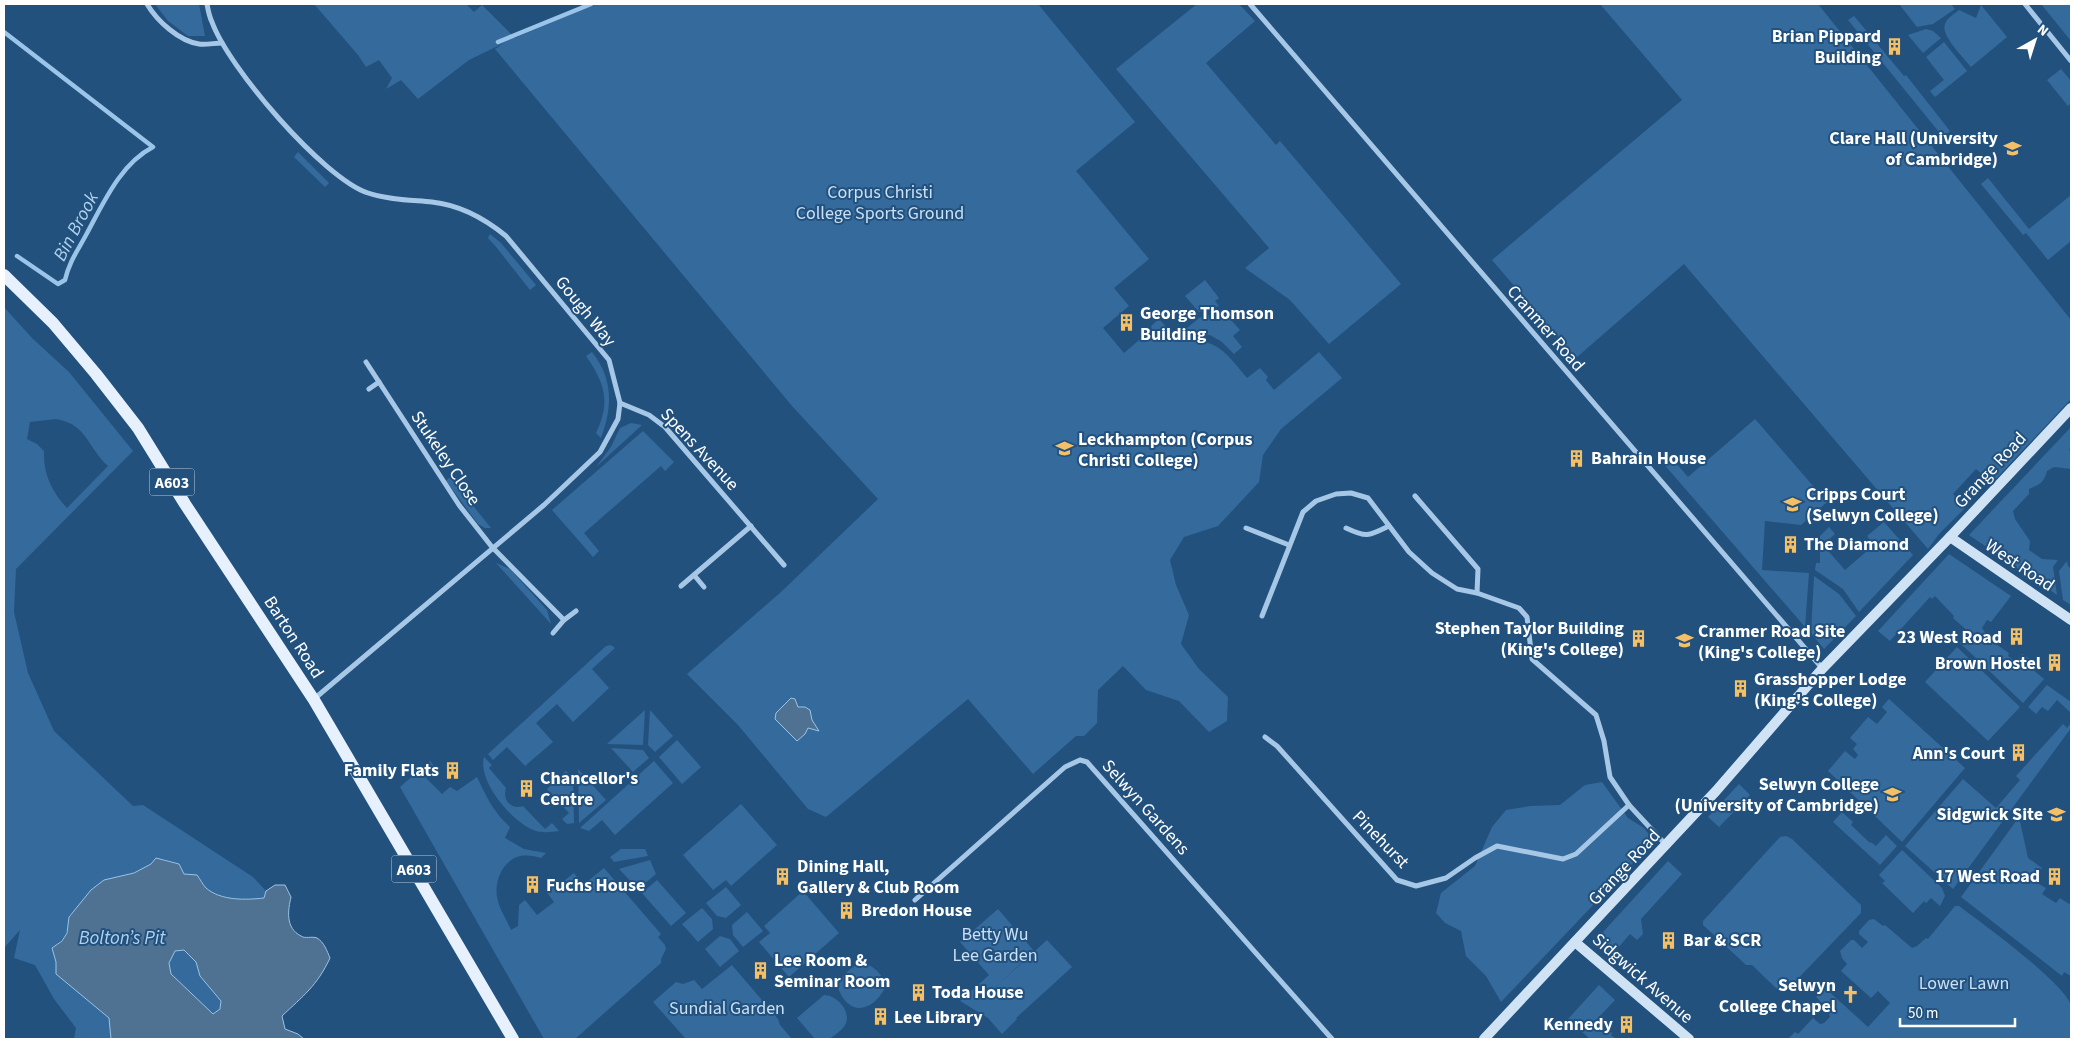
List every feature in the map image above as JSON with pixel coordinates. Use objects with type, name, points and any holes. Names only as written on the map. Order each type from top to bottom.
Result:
[{"type":"main road","name":"Barton Road","points":[[6,278],[53,323],[138,428],[185,504],[314,700],[513,1039]]},
{"type":"street","points":[[147,4],[151,11],[185,40],[200,44],[222,43]]},
{"type":"street","name":"Gough Way","points":[[207,4],[212,23],[222,43],[254,88],[307,150],[346,181],[367,193],[412,201],[433,202],[457,208],[488,222],[506,236],[609,360],[620,403],[618,419],[600,452],[544,505],[492,547],[314,700]]},
{"type":"street","name":"Cranmer Road","points":[[1250,4],[1822,669]]},
{"type":"street","points":[[2025,4],[2071,61]]},
{"type":"street","name":"Stukeley Close","points":[[366,362],[459,506],[492,547],[564,620]]},
{"type":"street","points":[[369,389],[379,382]]},
{"type":"street","name":"Spens Avenue","points":[[620,403],[649,414],[665,426],[784,565]]},
{"type":"street","name":"Grange Road","points":[[1484,1039],[1666,845],[1822,669],[2071,408]]},
{"type":"street","points":[[1262,616],[1303,512],[1316,501],[1336,494],[1351,493],[1368,498],[1409,552],[1432,573],[1457,589],[1478,592],[1519,608],[1527,617],[1532,659],[1596,715],[1604,741],[1610,777],[1629,805],[1666,845]]},
{"type":"street","points":[[1415,496],[1478,569],[1478,592]]},
{"type":"street","points":[[681,586],[751,526]]},
{"type":"street","points":[[1346,528],[1362,536],[1375,534],[1390,526]]},
{"type":"street","points":[[1246,528],[1289,545]]},
{"type":"street","name":"West Road","points":[[1950,537],[2071,620]]},
{"type":"street","points":[[694,575],[704,586]]},
{"type":"street","points":[[553,633],[564,620],[576,611]]},
{"type":"street","name":"Pinehurst","points":[[1264,737],[1277,746],[1397,880],[1416,886],[1446,878],[1475,858],[1497,846],[1563,859],[1576,854],[1629,805]]},
{"type":"street","name":"Selwyn Gardens","points":[[915,900],[1065,767],[1080,760],[1087,762],[1332,1039]]},
{"type":"street","name":"Sidgwick Avenue","points":[[1575,942],[1689,1039]]},
{"type":"green space","points":[[155,4],[199,4],[205,36],[188,36],[168,21]]},
{"type":"green space","name":"Corpus Christi College Sports Ground","points":[[314,4],[466,4],[474,12],[482,5],[515,38],[595,4],[1038,4],[1135,122],[1076,171],[1149,259],[1114,288],[1129,306],[1103,328],[1124,353],[1152,329],[1151,326],[1159,319],[1179,341],[1203,342],[1222,351],[1247,378],[1260,368],[1268,377],[1266,380],[1274,390],[1319,352],[1342,378],[1281,429],[1263,455],[1259,482],[1218,526],[1184,537],[1170,560],[1176,585],[1189,615],[1181,644],[1199,669],[1228,697],[1227,721],[1209,732],[1179,701],[1146,690],[1123,666],[1098,690],[1097,723],[1084,736],[1076,736],[1033,774],[968,699],[826,817],[808,809],[738,725],[687,674],[781,592],[878,499],[792,406],[495,49],[504,43],[469,60],[418,99],[401,80],[386,89],[392,78],[379,60],[366,67]]},
{"type":"green space","points":[[1197,4],[1239,4],[1255,21],[1206,63],[1276,145],[1280,141],[1401,284],[1329,344],[1290,300],[1245,268],[1269,248],[1116,69]]},
{"type":"green space","points":[[1600,4],[1818,4],[2071,320],[2071,399],[1992,483],[1976,469],[1953,494],[1966,507],[1939,534],[1928,549],[1684,264],[1576,358],[1492,260],[1682,100]]},
{"type":"green space","points":[[1899,4],[1951,4],[1955,9],[1933,24],[1917,27]]},
{"type":"green space","points":[[2041,4],[2071,4],[2071,41]]},
{"type":"green space","points":[[1981,5],[2007,37],[1971,67],[1949,40],[1944,29],[1949,18],[1959,10],[1976,18]]},
{"type":"green space","points":[[1854,16],[1904,76],[1906,75],[1950,131],[1943,137],[1848,20]]},
{"type":"green space","points":[[1926,29],[1933,31],[1941,38],[1923,53],[1908,35]]},
{"type":"green space","points":[[1944,42],[1967,71],[1935,97],[1930,91],[1944,80],[1926,57]]},
{"type":"green space","points":[[2061,69],[2071,81],[2071,103],[2068,106],[2047,80]]},
{"type":"green space","points":[[298,152],[329,183],[325,187],[294,157]]},
{"type":"green space","points":[[1988,178],[2029,229],[2071,195],[2071,241],[2048,260],[2026,233],[2023,235],[1981,184]]},
{"type":"green space","points":[[490,234],[501,243],[536,285],[530,290],[488,238]]},
{"type":"green space","points":[[1205,280],[1219,298],[1215,301],[1219,306],[1199,312],[1185,296]]},
{"type":"green space","points":[[4,307],[32,338],[69,372],[133,451],[16,569],[14,612],[28,673],[54,731],[133,806],[143,805],[253,877],[266,891],[264,898],[257,899],[234,899],[219,895],[206,888],[197,875],[184,874],[179,864],[163,859],[134,873],[104,880],[69,916],[65,935],[52,948],[57,974],[109,1018],[111,1039],[74,1039],[76,1028],[54,999],[35,965],[14,958],[20,930],[4,948]],"holes":[[[56,419],[66,422],[81,431],[108,466],[67,508],[57,496],[47,475],[44,451],[37,444],[27,439],[30,422]]]},
{"type":"green space","points":[[1223,311],[1240,330],[1233,336],[1242,347],[1234,354],[1222,342],[1210,335],[1180,334],[1199,318]]},
{"type":"green space","points":[[592,352],[604,372],[609,393],[608,415],[601,438],[596,433],[603,412],[604,393],[598,375],[586,356]]},
{"type":"green space","points":[[1755,419],[1827,502],[1801,525],[1765,521],[1762,570],[1809,573],[1805,627],[1662,462],[1669,455],[1688,477]]},
{"type":"green space","points":[[631,423],[642,425],[596,467],[611,447],[620,428]]},
{"type":"green space","points":[[2071,427],[2071,446],[2069,450],[2071,452],[2071,469],[2054,467],[2047,471],[2043,481],[2029,489],[2029,494],[2013,511],[2015,519],[2030,541],[2029,550],[2042,559],[2058,560],[2053,567],[2057,595],[1969,535]]},
{"type":"green space","points":[[643,431],[674,462],[665,471],[661,466],[584,533],[599,551],[593,557],[552,510]]},
{"type":"green space","points":[[450,477],[491,528],[485,528],[478,524],[446,481]]},
{"type":"green space","points":[[1884,522],[1913,555],[1859,612],[1843,589],[1815,570],[1816,563],[1820,563],[1820,536],[1829,527],[1835,534],[1823,545],[1845,570],[1874,545],[1867,536]]},
{"type":"green space","points":[[1949,554],[2011,596],[1991,622],[1987,620],[1982,628],[1987,635],[1984,640],[1991,645],[1993,642],[2009,653],[2008,656],[2016,662],[2022,654],[2030,659],[2027,665],[2044,679],[2023,703],[1960,643],[1970,633],[1953,618],[1954,616],[1935,596],[1932,599],[1930,597],[1890,641],[1878,631]]},
{"type":"green space","points":[[2067,561],[2071,569],[2071,605],[2063,600],[2059,571]]},
{"type":"green space","points":[[496,563],[510,569],[547,610],[551,624]]},
{"type":"green space","points":[[1814,576],[1839,594],[1856,616],[1824,649],[1811,633]]},
{"type":"green space","points":[[611,645],[615,648],[592,669],[609,688],[573,722],[557,704],[536,723],[553,742],[525,766],[507,747],[493,760],[488,754],[606,646]]},
{"type":"green space","points":[[1957,647],[2020,707],[1988,741],[1925,682]]},
{"type":"green space","points":[[2047,685],[2071,702],[2071,713],[2057,700],[2048,711],[2042,707],[2036,714],[2028,707]]},
{"type":"green space","points":[[1889,699],[1965,768],[1902,842],[1828,771],[1845,751],[1855,759],[1858,755],[1853,749],[1857,744],[1850,738],[1868,717],[1877,724],[1887,712],[1882,707]]},
{"type":"green space","points":[[645,710],[643,745],[607,744]]},
{"type":"green space","points":[[650,710],[673,736],[655,752],[648,745]]},
{"type":"green space","points":[[2071,723],[2071,728],[1953,889],[1905,846],[1963,779],[1996,808],[2020,780],[2016,776],[2063,724],[2067,728]]},
{"type":"green space","points":[[677,740],[701,767],[682,784],[659,757]]},
{"type":"green space","points":[[611,748],[643,750],[649,758],[633,772]]},
{"type":"green space","points":[[484,757],[492,765],[489,768],[506,788],[505,796],[508,803],[515,807],[523,806],[545,829],[552,823],[559,831],[536,831],[517,820],[491,789],[483,767]]},
{"type":"green space","points":[[430,761],[435,767],[425,777],[442,794],[450,787],[457,791],[477,777],[495,810],[510,827],[505,838],[524,849],[546,853],[541,858],[526,855],[517,857],[507,864],[500,875],[497,888],[498,901],[511,930],[518,926],[519,905],[525,900],[537,915],[554,902],[545,890],[553,884],[556,887],[574,873],[583,885],[604,868],[661,934],[658,937],[666,949],[661,963],[575,1039],[544,1039],[400,787]]},
{"type":"green space","points":[[654,761],[673,783],[615,835],[602,820],[589,831],[580,828]]},
{"type":"green space","points":[[578,769],[606,800],[579,823]]},
{"type":"green space","points":[[566,771],[573,779],[574,823],[567,824],[562,819],[569,813],[547,789]]},
{"type":"green space","points":[[1602,782],[1628,818],[1644,828],[1654,841],[1501,1002],[1486,976],[1466,956],[1461,931],[1445,923],[1436,913],[1441,893],[1475,866],[1492,827],[1506,810],[1530,806],[1560,805],[1585,785]]},
{"type":"green space","points":[[1739,784],[1750,795],[1719,827],[1708,817]]},
{"type":"green space","points":[[741,804],[777,845],[731,886],[726,880],[713,890],[683,855]]},
{"type":"green space","points":[[1842,812],[1853,822],[1851,825],[1870,843],[1876,846],[1886,835],[1897,846],[1880,865],[1833,822]]},
{"type":"green space","points":[[2019,817],[2028,858],[2042,868],[2034,881],[2046,888],[2042,894],[2056,903],[2060,898],[2069,904],[2071,902],[2071,976],[2064,972],[2062,976],[1961,897]]},
{"type":"green space","points":[[1786,836],[1792,839],[1861,905],[1861,913],[1786,991],[1780,992],[1752,965],[1746,965],[1703,925],[1703,921],[1780,837]]},
{"type":"green space","points":[[621,849],[645,849],[648,856],[614,862],[610,857]]},
{"type":"green space","points":[[1902,850],[1942,888],[1945,896],[1940,906],[1931,898],[1926,903],[1924,901],[1913,913],[1882,883],[1885,881],[1879,875]]},
{"type":"green space","points":[[650,860],[656,874],[638,889],[619,869]]},
{"type":"green space","points":[[1668,861],[1682,874],[1641,919],[1643,934],[1637,940],[1630,934],[1610,957],[1593,943]]},
{"type":"green space","points":[[657,880],[686,913],[671,926],[642,893]]},
{"type":"green space","points":[[726,887],[741,905],[726,918],[717,916],[706,903]]},
{"type":"green space","points":[[803,891],[839,933],[789,977],[759,942],[770,933],[764,926]]},
{"type":"green space","name":"Lower Lawn","points":[[1955,906],[1959,906],[2021,953],[2065,995],[2072,1008],[2071,1039],[1788,1039],[1795,1032],[1798,1034],[1813,1018],[1820,1024],[1830,1017],[1829,1014],[1831,1012],[1816,997],[1825,988],[1868,1027],[1890,1003],[1878,991],[1871,998],[1841,971],[1847,964],[1842,958],[1840,951],[1851,940],[1854,940],[1862,948],[1868,942],[1859,934],[1859,931],[1869,920],[1874,919],[1883,926],[1885,925],[1912,948],[1926,938],[1928,939]]},
{"type":"green space","points":[[702,908],[712,919],[713,929],[698,942],[682,924]]},
{"type":"green space","name":"Betty Wu Lee Garden","points":[[998,909],[1034,951],[991,991],[1047,940],[1072,967],[1016,1018],[1002,1034],[988,1018],[960,1001],[989,975],[960,942]]},
{"type":"green space","points":[[747,912],[763,931],[743,947],[733,935],[732,925]]},
{"type":"green space","points":[[720,936],[730,939],[739,951],[720,967],[705,949]]},
{"type":"green space","points":[[184,950],[196,962],[200,976],[221,1001],[220,1009],[213,1014],[171,974],[169,963],[175,951]]},
{"type":"green space","points":[[861,963],[878,971],[883,979],[885,988],[874,1002],[861,1008],[848,1004],[838,988],[846,973]]},
{"type":"green space","name":"Sundial Garden","points":[[732,965],[778,1019],[780,1025],[792,1039],[686,1039],[653,1002],[676,982],[683,984],[694,980],[702,989]]},
{"type":"green space","points":[[1599,985],[1615,1000],[1597,1019],[1616,1039],[1590,1039],[1568,1019]]},
{"type":"green space","points":[[824,995],[838,1000],[846,1013],[846,1023],[841,1030],[829,1039],[815,1039],[797,1018]]},
{"type":"water","points":[[791,698],[795,699],[798,707],[805,707],[810,710],[812,720],[819,731],[808,728],[805,734],[797,741],[775,719],[776,713]]},
{"type":"water","name":"Bolton’s Pit","points":[[156,858],[179,864],[184,874],[197,875],[205,887],[212,892],[234,899],[264,898],[266,891],[275,885],[285,885],[291,897],[289,918],[292,928],[303,937],[317,938],[322,942],[330,958],[315,983],[282,1016],[285,1029],[298,1034],[304,1039],[111,1039],[109,1018],[56,974],[56,962],[52,948],[62,941],[67,933],[69,917],[91,890],[104,880],[134,873],[151,864]],"holes":[[[184,950],[196,962],[200,976],[221,1001],[220,1009],[213,1014],[171,974],[169,963],[175,951]]]},
{"type":"waterway","name":"Bin Brook","points":[[498,42],[591,4]]},
{"type":"waterway","name":"Bin Brook","points":[[4,32],[153,147],[141,154],[131,164],[106,198],[74,256],[65,280],[58,284],[17,256]]},
{"type":"place","name":"Brian Pippard Building","points":[[1895,46]]},
{"type":"place","name":"Clare Hall (University of Cambridge)","points":[[2012,148]]},
{"type":"place","name":"George Thomson Building","points":[[1126,323]]},
{"type":"place","name":"Leckhampton (Corpus Christi College)","points":[[1064,449]]},
{"type":"place","name":"Bahrain House","points":[[1577,458]]},
{"type":"place","name":"Cripps Court (Selwyn College)","points":[[1792,504]]},
{"type":"place","name":"The Diamond","points":[[1790,544]]},
{"type":"place","name":"23 West Road","points":[[2016,637]]},
{"type":"place","name":"Stephen Taylor Building (King's College)","points":[[1638,638]]},
{"type":"place","name":"Cranmer Road Site (King's College)","points":[[1684,641]]},
{"type":"place","name":"Brown Hostel","points":[[2055,663]]},
{"type":"place","name":"Grasshopper Lodge (King's College)","points":[[1740,689]]},
{"type":"place","name":"Ann's Court","points":[[2019,753]]},
{"type":"place","name":"Family Flats","points":[[453,770]]},
{"type":"place","name":"Chancellor's Centre","points":[[526,788]]},
{"type":"place","name":"Selwyn College (University of Cambridge)","points":[[1893,794]]},
{"type":"place","name":"Sidgwick Site","points":[[2057,814]]},
{"type":"place","name":"Dining Hall, Gallery & Club Room","points":[[783,876]]},
{"type":"place","name":"17 West Road","points":[[2054,876]]},
{"type":"place","name":"Fuchs House","points":[[532,885]]},
{"type":"place","name":"Bredon House","points":[[847,910]]},
{"type":"place","name":"Bar & SCR","points":[[1669,940]]},
{"type":"place","name":"Lee Room & Seminar Room","points":[[760,970]]},
{"type":"place","name":"Toda House","points":[[918,992]]},
{"type":"place","name":"Selwyn College Chapel","points":[[1850,995]]},
{"type":"place","name":"Lee Library","points":[[880,1017]]},
{"type":"place","name":"Kennedy","points":[[1627,1024]]}]
